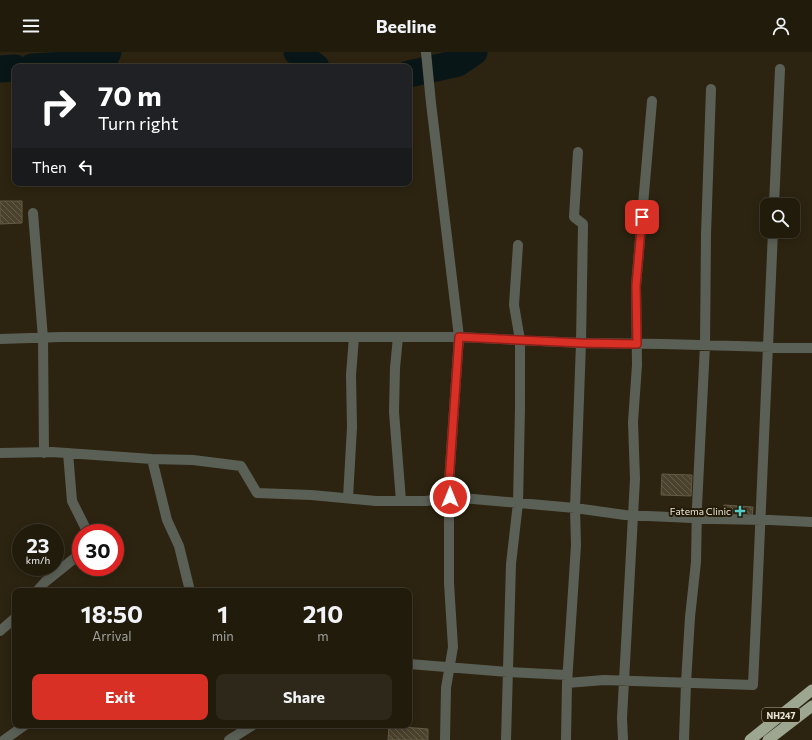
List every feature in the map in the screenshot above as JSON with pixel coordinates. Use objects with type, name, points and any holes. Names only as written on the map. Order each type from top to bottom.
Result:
[{"type":"highway","name":"NH247","points":[[750,740],[812,690]]},
{"type":"highway","name":"NH247","points":[[768,740],[812,706]]},
{"type":"street","points":[[426,52],[459,337],[449,482],[450,583],[453,647],[446,688],[445,740]]},
{"type":"street","points":[[774,198],[780,69]]},
{"type":"street","points":[[684,740],[690,617],[696,562],[705,345],[706,234],[711,89]]},
{"type":"street","points":[[624,740],[622,718],[636,479],[633,422],[638,365],[636,286],[652,101]]},
{"type":"street","points":[[566,740],[567,679],[576,545],[575,508],[581,343],[583,224],[574,217],[578,152]]},
{"type":"street","points":[[32,213],[43,338],[44,453]]},
{"type":"street","points":[[412,664],[508,672],[567,679],[753,685],[773,238]]},
{"type":"street","points":[[506,740],[511,564],[518,503],[520,340],[514,305],[518,245]]},
{"type":"street","points":[[0,339],[61,337],[459,337],[581,343],[812,348]]},
{"type":"street","points":[[348,498],[352,427],[351,375],[354,337]]},
{"type":"street","points":[[398,337],[395,368],[394,412],[401,501]]},
{"type":"street","points":[[0,453],[44,453],[193,460],[241,466],[258,493],[401,501],[426,501],[450,497],[575,508],[633,515],[697,519],[812,522]]},
{"type":"street","points":[[68,454],[72,501],[84,524]]},
{"type":"street","points":[[152,459],[167,520],[179,546],[189,588]]},
{"type":"street","points":[[40,588],[45,582],[72,560]]},
{"type":"street","points":[[0,631],[12,621]]},
{"type":"street","points":[[4,740],[21,728]]},
{"type":"street","points":[[229,740],[248,728]]},
{"type":"building","points":[[0,201],[22,201],[22,223],[0,224]]},
{"type":"building","points":[[662,474],[692,475],[691,496],[661,495]]},
{"type":"building","points":[[724,505],[753,507],[752,518],[723,517]]},
{"type":"building","points":[[389,728],[428,729],[428,740],[388,740]]},
{"type":"waterway","points":[[84,64],[102,63],[108,52]]},
{"type":"waterway","points":[[297,52],[312,64]]},
{"type":"waterway","points":[[412,73],[458,63],[474,52]]},
{"type":"waterway","points":[[0,69],[12,68]]},
{"type":"place","name":"Fatema Clinic","points":[[740,511]]},
{"type":"route","points":[[450,497],[449,482],[459,337],[581,343],[637,344],[636,286],[642,217]]}]
